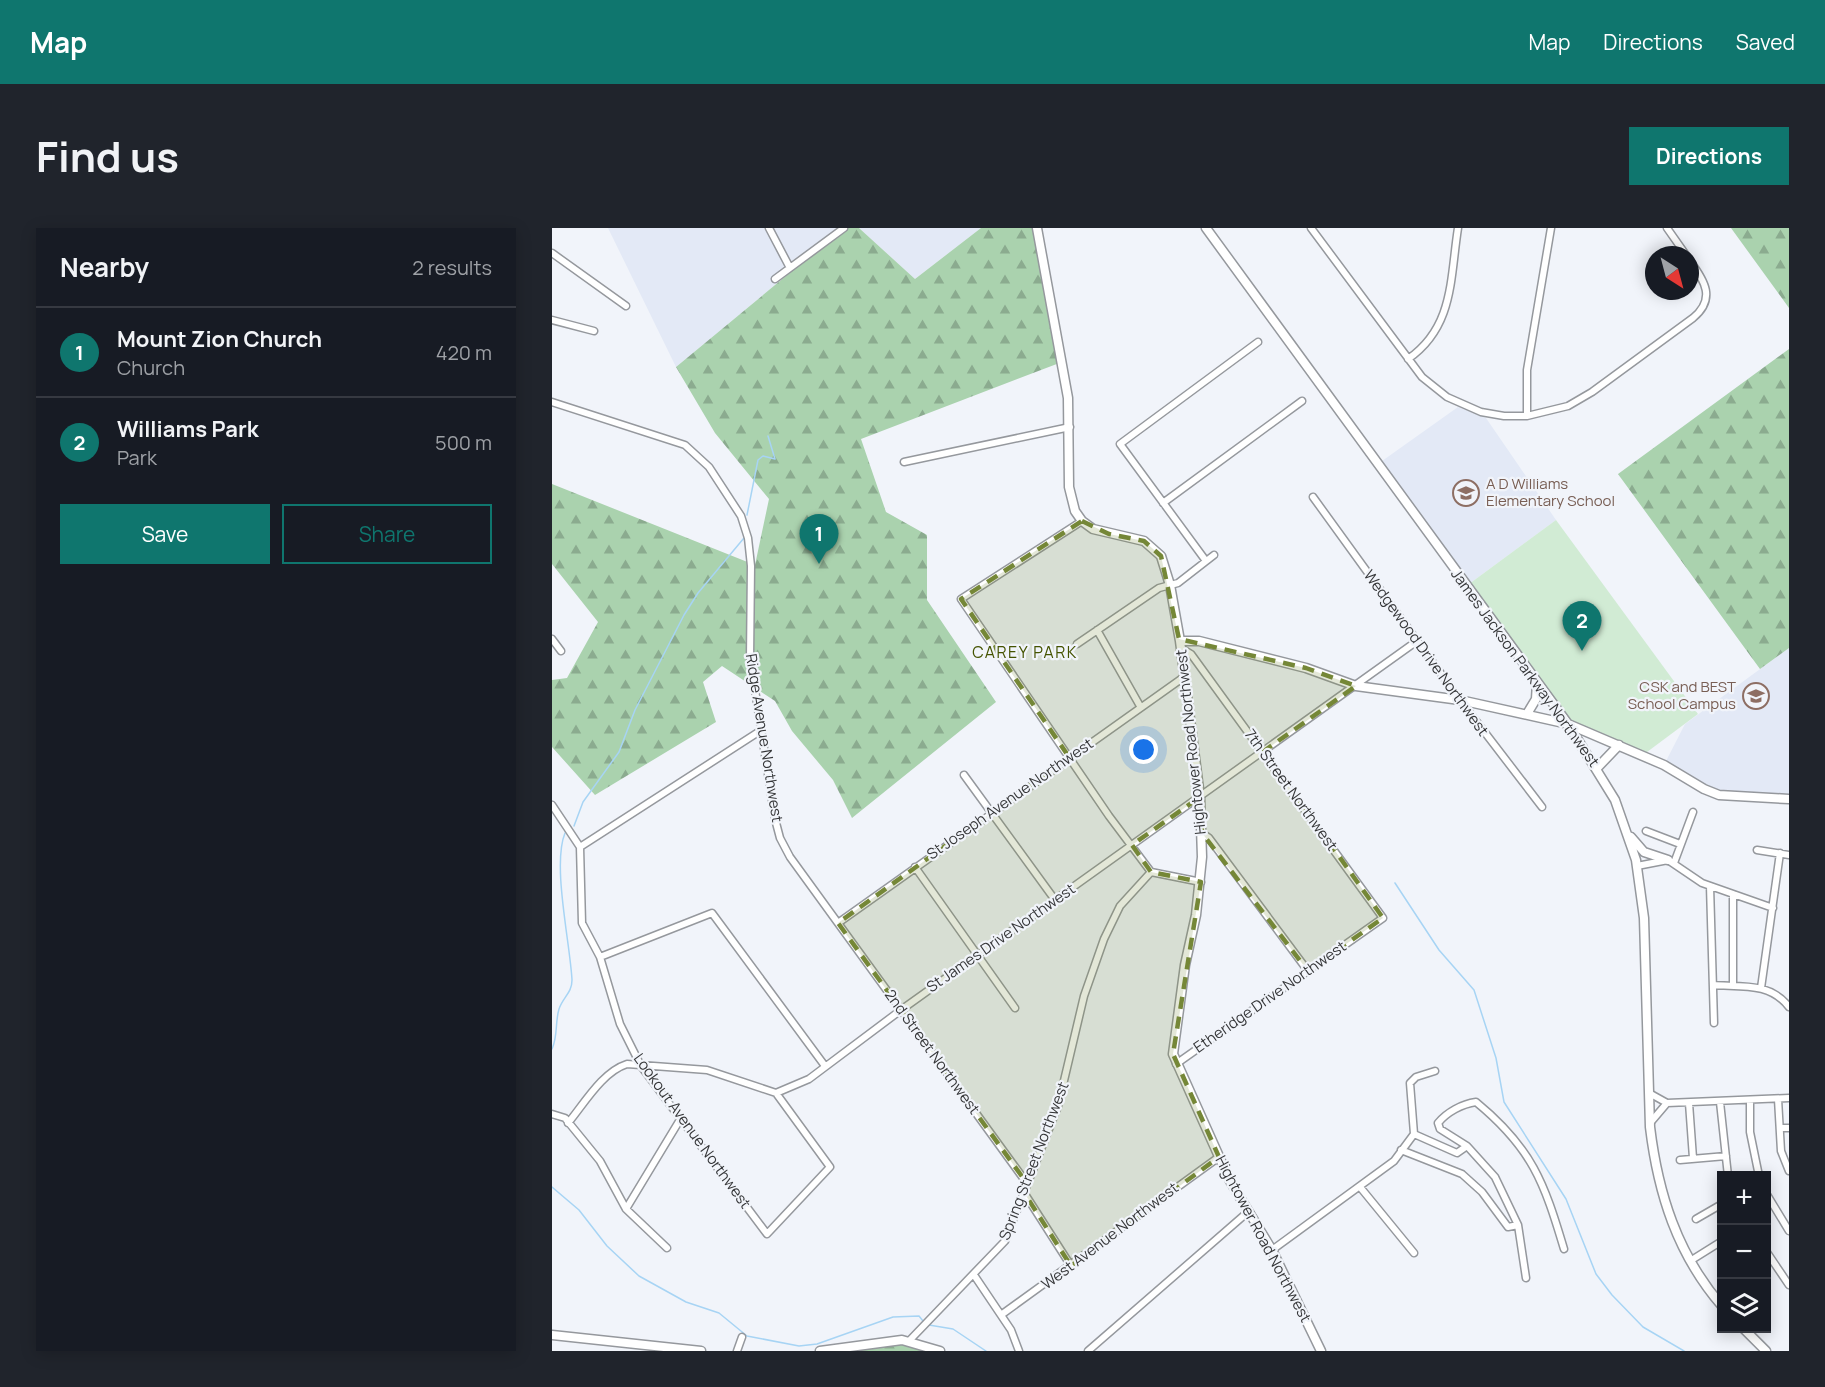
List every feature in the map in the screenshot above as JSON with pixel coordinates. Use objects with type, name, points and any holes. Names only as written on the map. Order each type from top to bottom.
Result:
[{"type":"street","points":[[769,228],[790,268]]},
{"type":"street","points":[[775,279],[844,228]]},
{"type":"street","points":[[1037,228],[1068,398],[1069,487],[1074,511],[1082,521],[961,599],[967,612],[1151,872],[1201,882]]},
{"type":"street","name":"James Jackson Parkway Northwest","points":[[1206,228],[1568,724],[1615,800],[1628,833],[1637,866],[1644,918],[1650,1123],[1654,1164],[1662,1195],[1690,1260],[1717,1299]]},
{"type":"street","points":[[1311,228],[1408,359],[1430,384],[1458,403],[1492,414],[1527,416],[1556,410],[1581,399],[1700,313],[1707,300],[1707,292],[1699,274]]},
{"type":"street","points":[[1408,359],[1430,341],[1441,323],[1447,304],[1458,228]]},
{"type":"street","points":[[1527,416],[1527,370],[1551,228]]},
{"type":"street","points":[[1667,228],[1680,246]]},
{"type":"street","points":[[552,253],[626,306]]},
{"type":"street","points":[[552,320],[594,331]]},
{"type":"street","points":[[1206,561],[1120,444],[1258,342]]},
{"type":"street","points":[[1163,503],[1302,401]]},
{"type":"street","name":"Ridge Avenue Northwest","points":[[552,402],[685,445],[709,467],[723,484],[741,516],[748,538],[751,566],[750,658],[760,731],[780,838],[790,857],[838,923]]},
{"type":"street","points":[[904,462],[1070,427]]},
{"type":"street","name":"Wedgewood Drive Northwest","points":[[1313,497],[1460,700],[1542,807]]},
{"type":"street","name":"Hightower Road Northwest","points":[[1082,521],[1093,528],[1150,544],[1161,556],[1170,585],[1200,797],[1202,833],[1201,882],[1173,1045],[1176,1064],[1191,1092],[1219,1157],[1272,1250],[1321,1351]]},
{"type":"street","points":[[1077,644],[1159,588],[1170,585],[1214,555]]},
{"type":"street","points":[[1097,630],[1140,706]]},
{"type":"street","points":[[552,639],[561,651]]},
{"type":"street","points":[[1180,644],[1199,641],[1306,668],[1356,686],[1460,700],[1568,724],[1619,745],[1719,795],[1789,799]]},
{"type":"street","name":"St James Drive Northwest","points":[[776,1093],[809,1079],[978,954],[1417,641]]},
{"type":"street","name":"7th Street Northwest","points":[[1180,644],[1191,654],[1264,752],[1383,918],[1365,931]]},
{"type":"street","name":"St Joseph Avenue Northwest","points":[[838,923],[1140,706],[1184,677]]},
{"type":"street","points":[[1527,714],[1536,699],[1537,682]]},
{"type":"street","points":[[552,805],[580,847],[760,731]]},
{"type":"street","points":[[1597,768],[1619,745]]},
{"type":"street","points":[[964,775],[1055,900]]},
{"type":"street","points":[[1671,862],[1692,812]]},
{"type":"street","points":[[1646,831],[1680,844]]},
{"type":"street","points":[[1202,833],[1209,838],[1308,971]]},
{"type":"street","points":[[1628,833],[1644,852],[1671,862],[1710,886],[1773,908]]},
{"type":"street","name":"Lookout Avenue Northwest","points":[[580,847],[582,923],[600,957],[620,1024],[641,1066],[767,1234],[830,1167],[776,1093]]},
{"type":"street","points":[[1757,849],[1789,855]]},
{"type":"street","points":[[1761,988],[1780,854]]},
{"type":"street","points":[[1637,866],[1671,862]]},
{"type":"street","points":[[915,867],[1015,1008]]},
{"type":"street","name":"Spring Street Northwest","points":[[909,1341],[1005,1240],[1026,1182],[1058,1106],[1084,996],[1104,939],[1120,906],[1151,872]]},
{"type":"street","points":[[1710,886],[1714,1023]]},
{"type":"street","points":[[1733,894],[1734,986]]},
{"type":"street","points":[[600,957],[712,914],[825,1066]]},
{"type":"street","name":"2nd Street Northwest","points":[[838,923],[1026,1182]]},
{"type":"street","name":"Etheridge Drive Northwest","points":[[1176,1064],[1365,931]]},
{"type":"street","points":[[1713,985],[1761,988],[1774,992],[1789,1007]]},
{"type":"street","points":[[568,1123],[616,1070],[627,1065],[676,1066],[707,1070],[776,1093]]},
{"type":"street","points":[[1272,1250],[1394,1161],[1414,1134],[1410,1083],[1416,1077],[1435,1071]]},
{"type":"street","points":[[1649,1093],[1667,1103],[1789,1098]]},
{"type":"street","points":[[1778,1099],[1781,1151],[1789,1171]]},
{"type":"street","points":[[1750,1101],[1750,1132],[1757,1171]]},
{"type":"street","points":[[1526,1278],[1518,1225],[1495,1177],[1467,1146],[1440,1129],[1438,1124],[1448,1113],[1476,1102],[1516,1140],[1533,1163],[1543,1182],[1564,1249]]},
{"type":"street","points":[[1720,1102],[1727,1171]]},
{"type":"street","points":[[1650,1123],[1667,1103]]},
{"type":"street","points":[[1689,1103],[1693,1158]]},
{"type":"street","points":[[552,1114],[565,1118],[600,1161],[626,1209],[667,1248]]},
{"type":"street","points":[[626,1209],[681,1118]]},
{"type":"street","points":[[1780,1128],[1789,1128]]},
{"type":"street","points":[[1414,1134],[1457,1153],[1467,1146]]},
{"type":"street","points":[[1401,1149],[1462,1174],[1482,1192],[1508,1227],[1518,1225]]},
{"type":"street","points":[[1680,1160],[1725,1156]]},
{"type":"street","name":"West Avenue Northwest","points":[[1001,1315],[1219,1157]]},
{"type":"street","points":[[1360,1187],[1414,1254]]},
{"type":"street","points":[[1023,1191],[1071,1266]]},
{"type":"street","points":[[1771,1200],[1789,1231]]},
{"type":"street","points":[[1696,1220],[1717,1207]]},
{"type":"street","points":[[1088,1351],[1250,1211]]},
{"type":"street","points":[[1690,1260],[1717,1244]]},
{"type":"street","points":[[1771,1257],[1789,1286]]},
{"type":"street","points":[[974,1275],[1011,1329],[1019,1351]]},
{"type":"street","points":[[1747,1333],[1766,1351]]},
{"type":"street","points":[[552,1335],[701,1351]]},
{"type":"street","points":[[736,1351],[742,1337]]},
{"type":"street","points":[[820,1351],[868,1343],[909,1341],[940,1351]]},
{"type":"highlighted area","points":[[1082,521],[1109,534],[1144,541],[1161,556],[1179,639],[1306,668],[1356,686],[1264,751],[1383,918],[1308,971],[1202,833],[1200,797],[1132,845],[1151,872],[1201,882],[1173,1054],[1219,1157],[1071,1266],[1023,1191],[1026,1182],[838,923],[1069,757],[961,599]]},
{"type":"shaded area","points":[[608,228],[844,228],[676,367]]},
{"type":"shaded area","points":[[859,228],[981,228],[915,279]]},
{"type":"shaded area","name":"A D Williams Elementary School","points":[[1458,407],[1486,418],[1556,520],[1465,587],[1375,466]]},
{"type":"shaded area","name":"CSK and BEST School Campus","points":[[1789,648],[1789,799],[1719,795],[1664,765],[1685,724]]},
{"type":"green space","points":[[844,228],[859,228],[915,279],[981,228],[1033,228],[1062,362],[861,439],[886,512],[927,535],[927,600],[996,702],[852,818],[833,780],[792,731],[775,701],[722,666],[703,682],[716,722],[595,795],[552,747],[552,680],[567,678],[598,622],[552,564],[552,484],[755,565],[769,499],[715,433],[676,367]]},
{"type":"green space","points":[[1731,228],[1789,228],[1789,308]]},
{"type":"green space","points":[[1789,349],[1789,648],[1760,669],[1618,474]]},
{"type":"green space","points":[[1556,520],[1698,714],[1643,755],[1569,724],[1465,587]]},
{"type":"green space","points":[[906,1338],[937,1351],[844,1351]]},
{"type":"waterway","points":[[747,515],[758,460],[763,456],[775,459],[768,436]]},
{"type":"waterway","points":[[574,826],[583,802],[619,752],[635,710],[684,615],[698,593],[744,538]]},
{"type":"waterway","points":[[552,1049],[559,1009],[571,988],[572,980],[560,864],[565,833]]},
{"type":"waterway","points":[[1395,883],[1439,950],[1474,990],[1496,1058],[1504,1102],[1566,1199],[1596,1274],[1612,1295],[1643,1327],[1684,1351]]},
{"type":"waterway","points":[[552,1187],[579,1210],[607,1246],[639,1276],[686,1302],[719,1313],[747,1336],[799,1346],[817,1344],[893,1317],[919,1316],[923,1321]]},
{"type":"waterway","points":[[929,1325],[953,1329],[986,1351]]},
{"type":"place","name":"A D Williams Elementary School","points":[[1466,493]]},
{"type":"place","name":"Mount Zion Church","points":[[819,564]]},
{"type":"place","name":"Williams Park","points":[[1582,651]]},
{"type":"place","name":"CSK and BEST School Campus","points":[[1756,696]]},
{"type":"district","name":"CAREY PARK","points":[[1025,652]]}]
